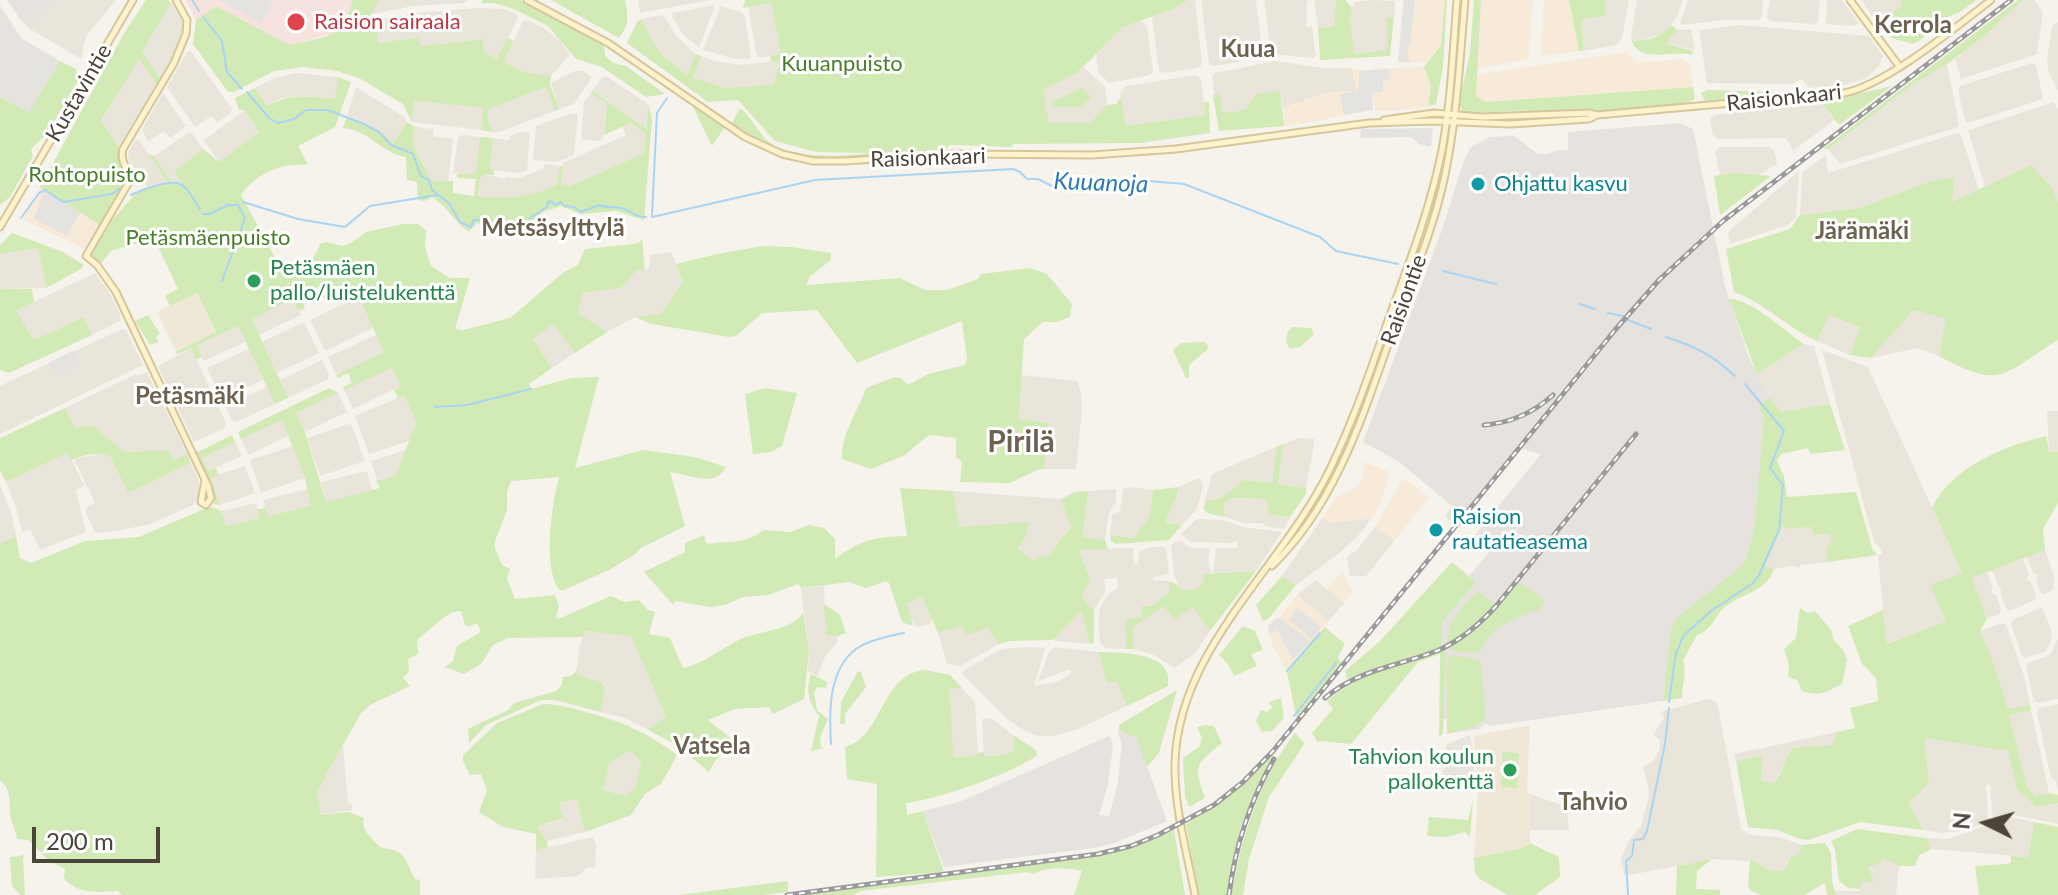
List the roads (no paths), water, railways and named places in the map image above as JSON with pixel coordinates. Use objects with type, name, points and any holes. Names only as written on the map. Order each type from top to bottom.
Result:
[{"type":"main road","name":"Kustavintie","points":[[0,227],[3,217],[133,0]]},
{"type":"main road","points":[[176,0],[187,20],[181,48],[123,149],[121,157],[129,174],[129,182],[86,256],[97,265],[116,292],[205,480],[201,502]]},
{"type":"main road","name":"Raisionkaari","points":[[527,0],[608,43],[745,137],[782,154],[813,161],[956,154],[1117,154],[1176,149],[1418,115],[1597,115],[1844,93],[1871,84],[1991,0]]},
{"type":"main road","name":"Raisiontie","points":[[1195,895],[1176,788],[1175,756],[1188,695],[1203,662],[1317,494],[1355,412],[1427,213],[1446,122],[1457,0]]},
{"type":"main road","name":"Raisiontie","points":[[1266,572],[1312,518],[1350,447],[1435,214],[1454,123],[1465,0]]},
{"type":"main road","points":[[1850,0],[1899,66]]},
{"type":"main road","name":"Raisionkaari","points":[[1372,123],[1555,122],[1589,119],[1597,115]]},
{"type":"waterway","name":"Kuuanoja","points":[[192,0],[199,11]]},
{"type":"waterway","name":"Kuuanoja","points":[[203,17],[222,41],[227,72],[242,89]]},
{"type":"waterway","name":"Kuuanoja","points":[[247,92],[269,118],[278,123],[294,119],[306,110],[328,110],[379,132],[391,145],[413,154],[421,176],[429,180],[432,190],[449,203],[460,222],[471,227],[474,220],[479,220],[516,229],[528,223],[551,201],[555,205],[561,202],[580,212],[600,205],[646,217]]},
{"type":"waterway","points":[[652,215],[657,113],[667,98]]},
{"type":"waterway","name":"Kuuanoja","points":[[652,217],[815,180],[1013,169],[1027,179],[1038,179],[1054,187],[1148,181],[1184,184],[1320,237],[1336,251],[1398,264]]},
{"type":"waterway","points":[[131,195],[154,186],[180,184],[200,209]]},
{"type":"waterway","points":[[21,218],[39,193],[45,190],[63,202],[112,194],[120,188]]},
{"type":"waterway","points":[[243,202],[298,219],[345,227],[370,206],[437,195]]},
{"type":"waterway","points":[[203,214],[228,205],[238,205],[245,218],[222,281]]},
{"type":"waterway","points":[[1443,271],[1496,284]]},
{"type":"waterway","points":[[1580,304],[1595,309]]},
{"type":"waterway","points":[[1608,313],[1623,316]]},
{"type":"waterway","points":[[1628,320],[1651,329]]},
{"type":"waterway","points":[[1666,337],[1703,352],[1735,376]]},
{"type":"waterway","points":[[1669,702],[1676,653],[1684,635],[1711,611],[1753,583],[1779,530],[1783,485],[1770,468],[1784,431],[1745,384]]},
{"type":"waterway","points":[[435,407],[467,405],[531,389]]},
{"type":"waterway","points":[[831,744],[832,693],[840,668],[856,649],[904,633]]},
{"type":"waterway","points":[[1287,671],[1320,633]]},
{"type":"waterway","points":[[1294,716],[1336,663]]},
{"type":"waterway","points":[[1628,895],[1626,861],[1632,856],[1634,840],[1643,839],[1647,831],[1665,744],[1669,708]]},
{"type":"railway","points":[[787,895],[1098,854],[1158,835],[1214,805],[1243,782],[1273,751],[1659,280],[1723,221],[2011,0]]},
{"type":"railway","points":[[1484,425],[1521,416],[1553,395]]},
{"type":"railway","points":[[1325,698],[1365,674],[1439,650],[1477,625],[1497,605],[1636,434]]},
{"type":"railway","points":[[1229,895],[1245,825],[1274,759]]},
{"type":"place","name":"Raision sairaala","points":[[296,22]]},
{"type":"place","name":"Ohjattu kasvu","points":[[1478,184]]},
{"type":"place","name":"Petäsmäen pallo/luistelukenttä","points":[[254,281]]},
{"type":"place","name":"Raision rautatieasema","points":[[1436,530]]},
{"type":"place","name":"Tahvion koulun pallokenttä","points":[[1510,770]]},
{"type":"district","name":"Kerrola","points":[[1913,25]]},
{"type":"district","name":"Kuua","points":[[1248,49]]},
{"type":"district","name":"Metsäsylttylä","points":[[553,228]]},
{"type":"district","name":"Järämäki","points":[[1862,231]]},
{"type":"district","name":"Petäsmäki","points":[[190,396]]},
{"type":"district","name":"Pirilä","points":[[1021,442]]},
{"type":"district","name":"Vatsela","points":[[712,746]]},
{"type":"district","name":"Tahvio","points":[[1593,802]]},
{"type":"park label","name":"Kuuanpuisto","points":[[842,64]]},
{"type":"park label","name":"Rohtopuisto","points":[[87,175]]},
{"type":"park label","name":"Petäsmäenpuisto","points":[[208,238]]}]
